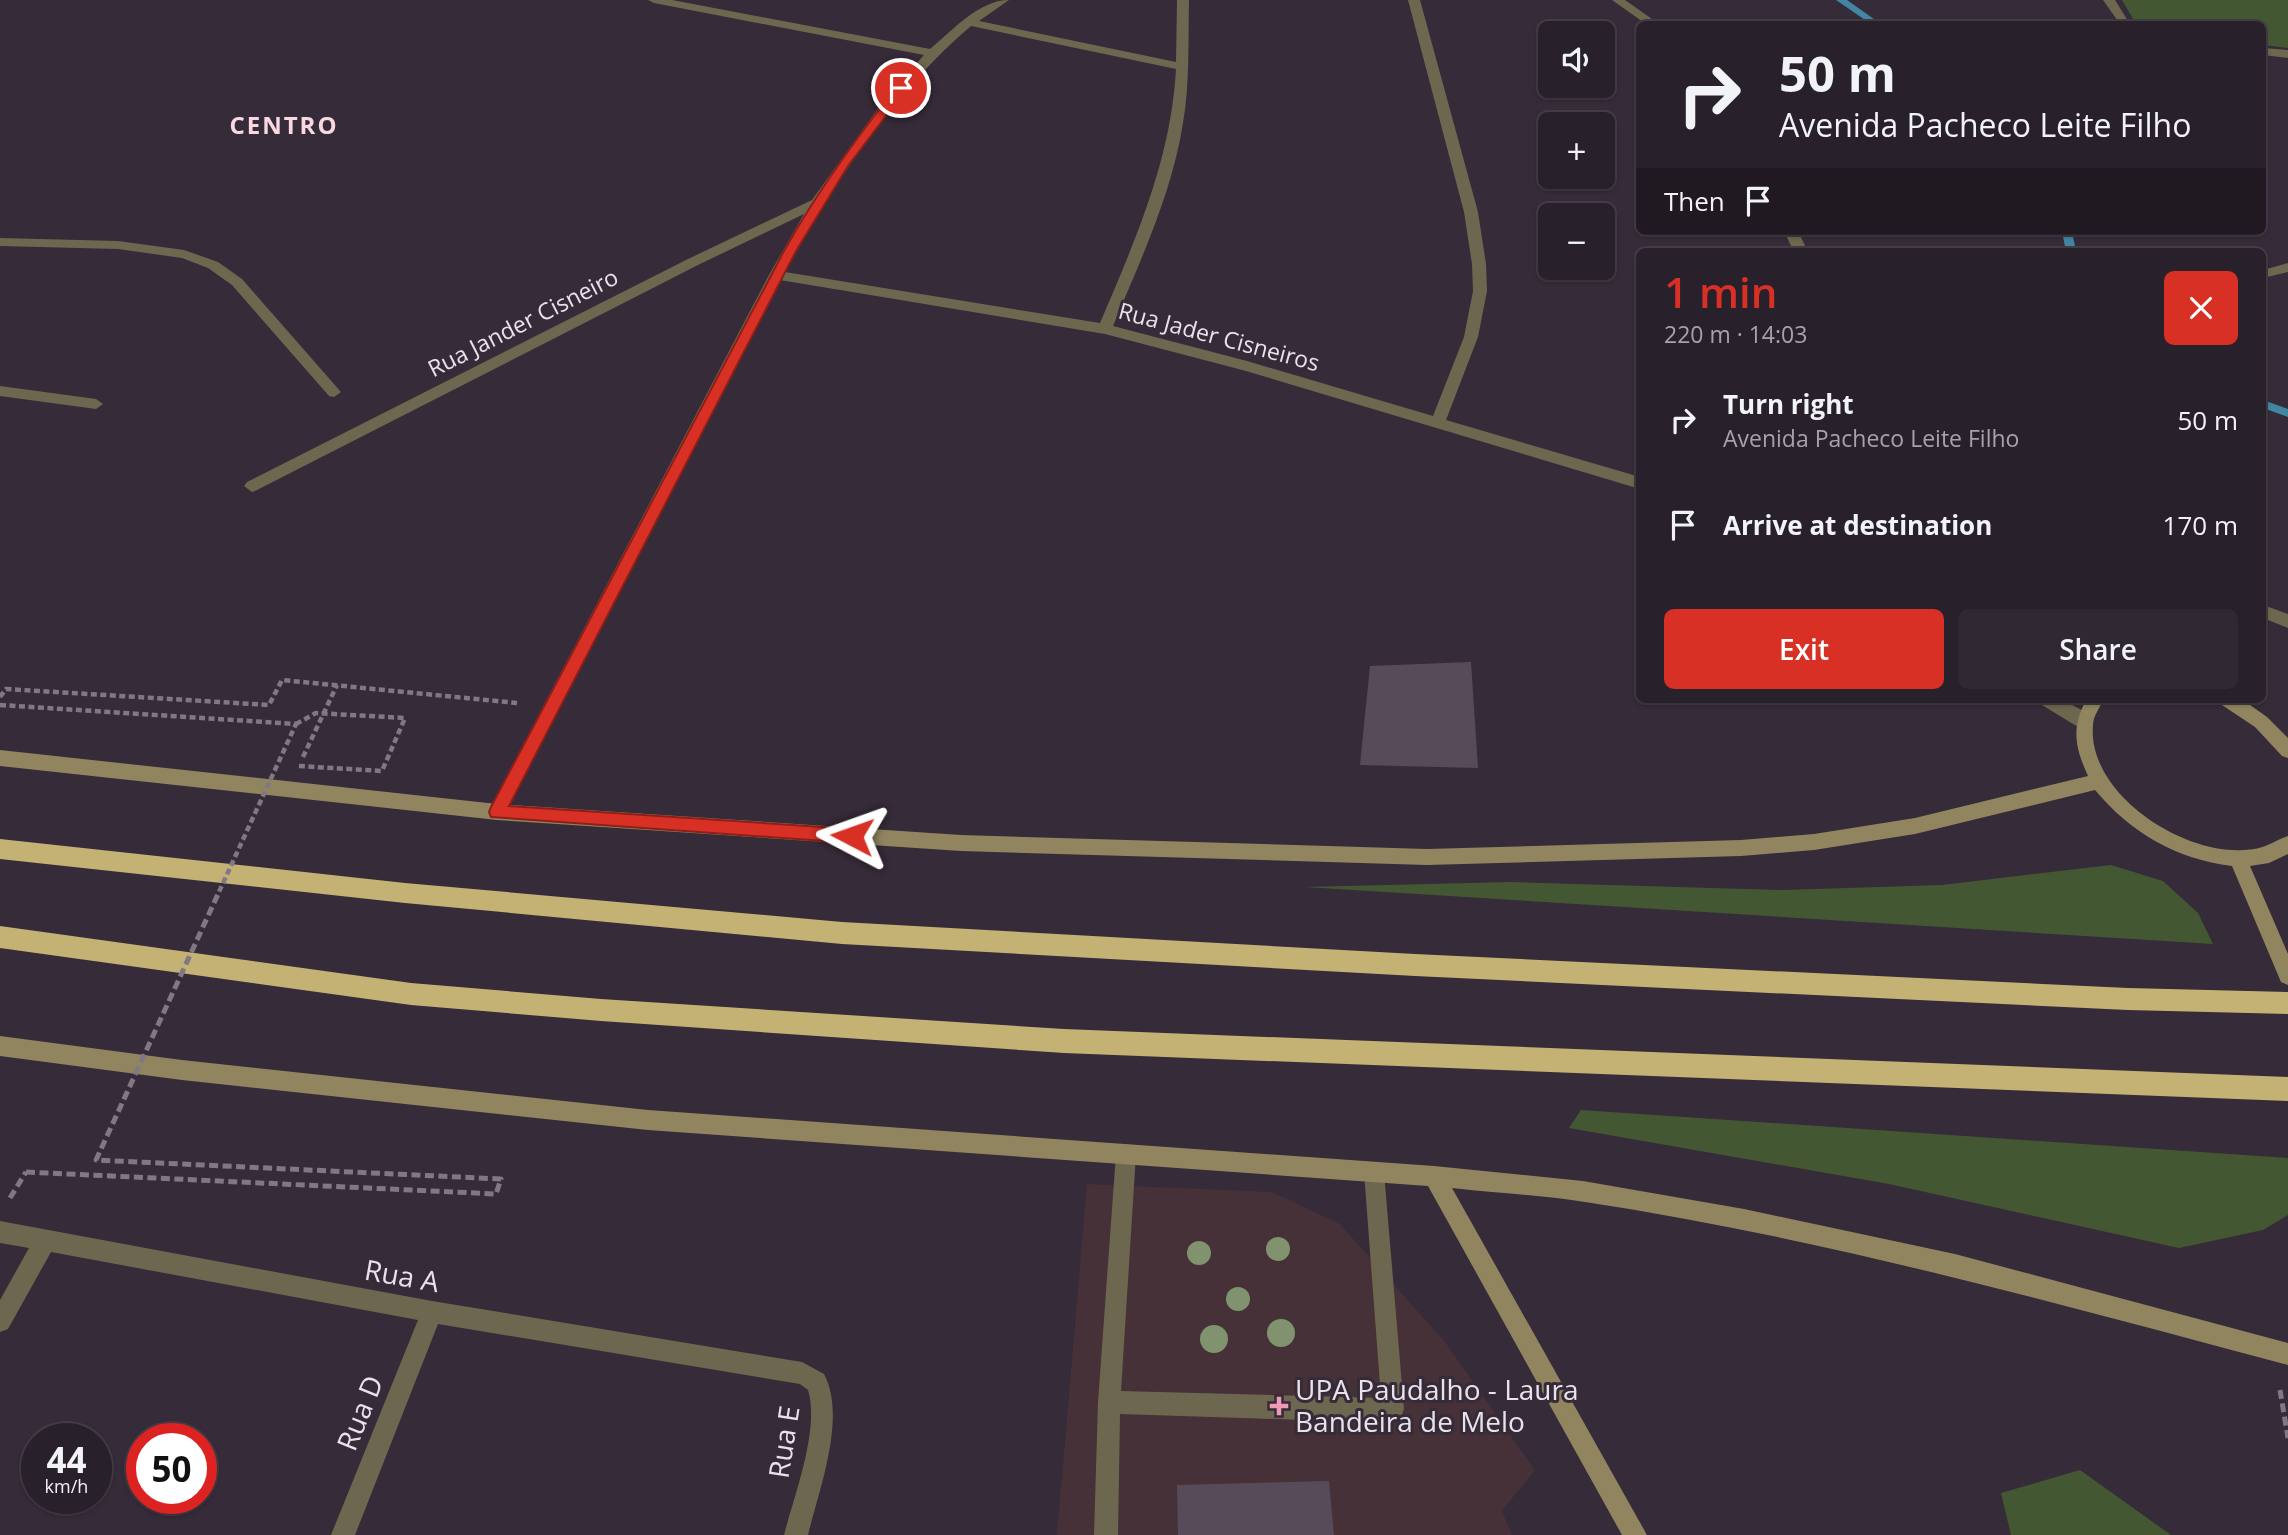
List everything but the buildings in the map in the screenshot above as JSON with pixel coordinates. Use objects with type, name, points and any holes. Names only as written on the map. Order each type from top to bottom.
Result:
[{"type":"highway","points":[[0,849],[419,894],[842,933],[1401,965],[2128,999],[2288,1003]]},
{"type":"highway","points":[[0,937],[411,994],[601,1010],[1078,1041],[2288,1089]]},
{"type":"main road","points":[[2094,703],[2084,723],[2086,751],[2099,781],[2125,811],[2160,836],[2199,853],[2238,859],[2270,855],[2288,844]]},
{"type":"main road","points":[[2234,703],[2247,710],[2275,734],[2288,751]]},
{"type":"main road","points":[[0,758],[497,812],[961,843],[1427,857],[1741,848],[1814,842],[1914,826],[2099,781]]},
{"type":"main road","points":[[2238,859],[2288,976]]},
{"type":"main road","points":[[0,1046],[182,1070],[648,1120],[1374,1171],[1583,1191],[1744,1220],[1955,1265],[2281,1352]]},
{"type":"main road","points":[[1434,1176],[1635,1535]]},
{"type":"street","points":[[654,0],[932,53]]},
{"type":"street","points":[[497,812],[776,275],[817,203],[886,106],[932,53],[968,22],[1003,0]]},
{"type":"street","points":[[1105,329],[1164,179],[1175,136],[1182,67],[1183,0]]},
{"type":"street","points":[[1414,0],[1471,212],[1479,264],[1480,291],[1471,337],[1437,422]]},
{"type":"street","points":[[1619,0],[1649,21]]},
{"type":"street","points":[[2109,0],[2123,21]]},
{"type":"street","points":[[968,22],[1182,67]]},
{"type":"street","points":[[2266,52],[2288,54]]},
{"type":"street","name":"Rua Jander Cisneiro","points":[[251,486],[693,262],[817,203]]},
{"type":"street","points":[[0,242],[118,245],[184,254],[213,265],[237,282],[334,392]]},
{"type":"street","points":[[2266,273],[2288,267]]},
{"type":"street","name":"Rua Jader Cisneiros","points":[[776,275],[1105,329],[1247,366],[1636,482]]},
{"type":"street","points":[[0,391],[96,404]]},
{"type":"street","points":[[2266,612],[2288,621]]},
{"type":"street","points":[[2053,703],[2084,723]]},
{"type":"street","points":[[1106,1535],[1109,1402],[1126,1154]]},
{"type":"street","points":[[1109,1402],[1306,1409],[1393,1409],[1374,1171]]},
{"type":"street","name":"Rua A","points":[[0,1231],[432,1312],[795,1371]]},
{"type":"street","points":[[0,1321],[45,1241]]},
{"type":"street","name":"Rua D","points":[[343,1535],[432,1312]]},
{"type":"street","name":"Rua E","points":[[795,1371],[810,1377],[818,1384],[822,1411],[820,1435],[796,1535]]},
{"type":"path","points":[[0,697],[6,690],[269,705],[282,680],[552,706]]},
{"type":"path","points":[[0,705],[296,724],[316,713],[405,718],[382,771],[299,766],[337,685]]},
{"type":"path","points":[[26,1172],[496,1194],[501,1179],[96,1160],[296,724]]},
{"type":"path","points":[[2281,1352],[2288,1438]]},
{"type":"shaded area","name":"UPA Paudalho - Laura Bandeira de Melo","points":[[1087,1184],[1272,1192],[1340,1224],[1445,1342],[1535,1470],[1502,1511],[1512,1535],[1057,1535]]},
{"type":"green space","points":[[2122,0],[2288,0],[2288,48],[2266,45],[2266,21],[2134,21]]},
{"type":"green space","points":[[2111,865],[2163,881],[2198,913],[2213,944],[1305,887],[1511,882],[1784,890],[1942,885]]},
{"type":"green space","points":[[1581,1110],[2288,1158],[2288,1215],[2263,1230],[2179,1248],[1889,1184],[1569,1128]]},
{"type":"green space","points":[[2080,1470],[2171,1535],[2011,1535],[2001,1493]]},
{"type":"waterway","points":[[1841,0],[1872,21]]},
{"type":"waterway","points":[[2068,235],[2070,248]]},
{"type":"waterway","points":[[2266,405],[2288,413]]},
{"type":"place","name":"UPA Paudalho - Laura Bandeira de Melo","points":[[1279,1406]]},
{"type":"district","name":"CENTRO","points":[[284,126]]},
{"type":"route","points":[[852,836],[497,812],[790,251],[844,163],[901,88]]}]
